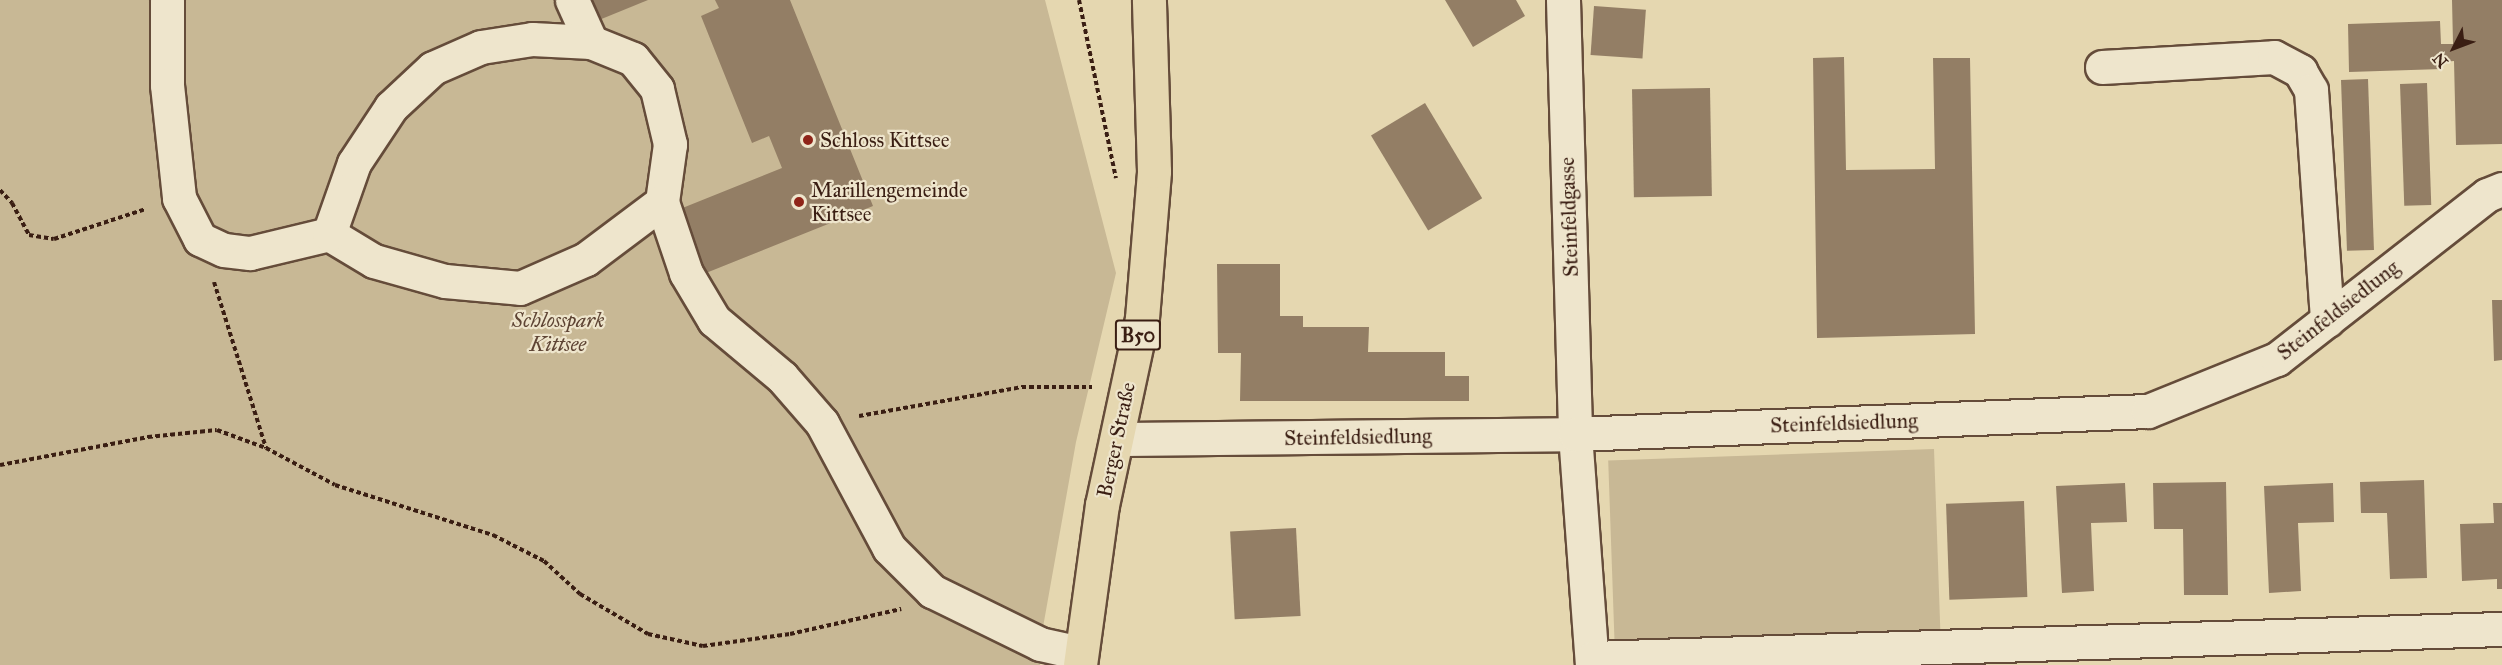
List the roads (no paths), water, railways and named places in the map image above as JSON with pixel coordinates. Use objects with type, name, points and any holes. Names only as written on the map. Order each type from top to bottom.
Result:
[{"type":"main road","name":"Berger Straße","points":[[1081,659],[1102,506],[1142,318],[1154,171],[1149,0]]},
{"type":"street","points":[[168,0],[166,85],[179,198],[200,239],[224,250],[250,253],[328,234],[374,261],[446,280],[520,288],[586,259],[662,202]]},
{"type":"street","points":[[572,0],[591,42]]},
{"type":"street","name":"Steinfeldgasse","points":[[1563,0],[1575,434],[1592,662]]},
{"type":"street","points":[[328,234],[354,163],[391,107],[433,68],[481,47],[532,39],[591,42],[633,59],[657,89],[670,144],[662,202],[686,273],[714,320],[782,377],[822,423],[889,548],[933,591],[1040,644],[1081,659]]},
{"type":"street","points":[[2102,67],[2274,57],[2300,71],[2311,90],[2327,320]]},
{"type":"street","name":"Steinfeldsiedlung","points":[[1117,439],[1575,434],[2148,411],[2277,360],[2487,195],[2502,189]]},
{"type":"street","points":[[1592,662],[2502,629]]},
{"type":"place","name":"Schloss Kittsee","points":[[808,140]]},
{"type":"place","name":"Marillengemeinde Kittsee","points":[[799,202]]},
{"type":"park label","name":"Schlosspark Kittsee","points":[[558,332]]}]
